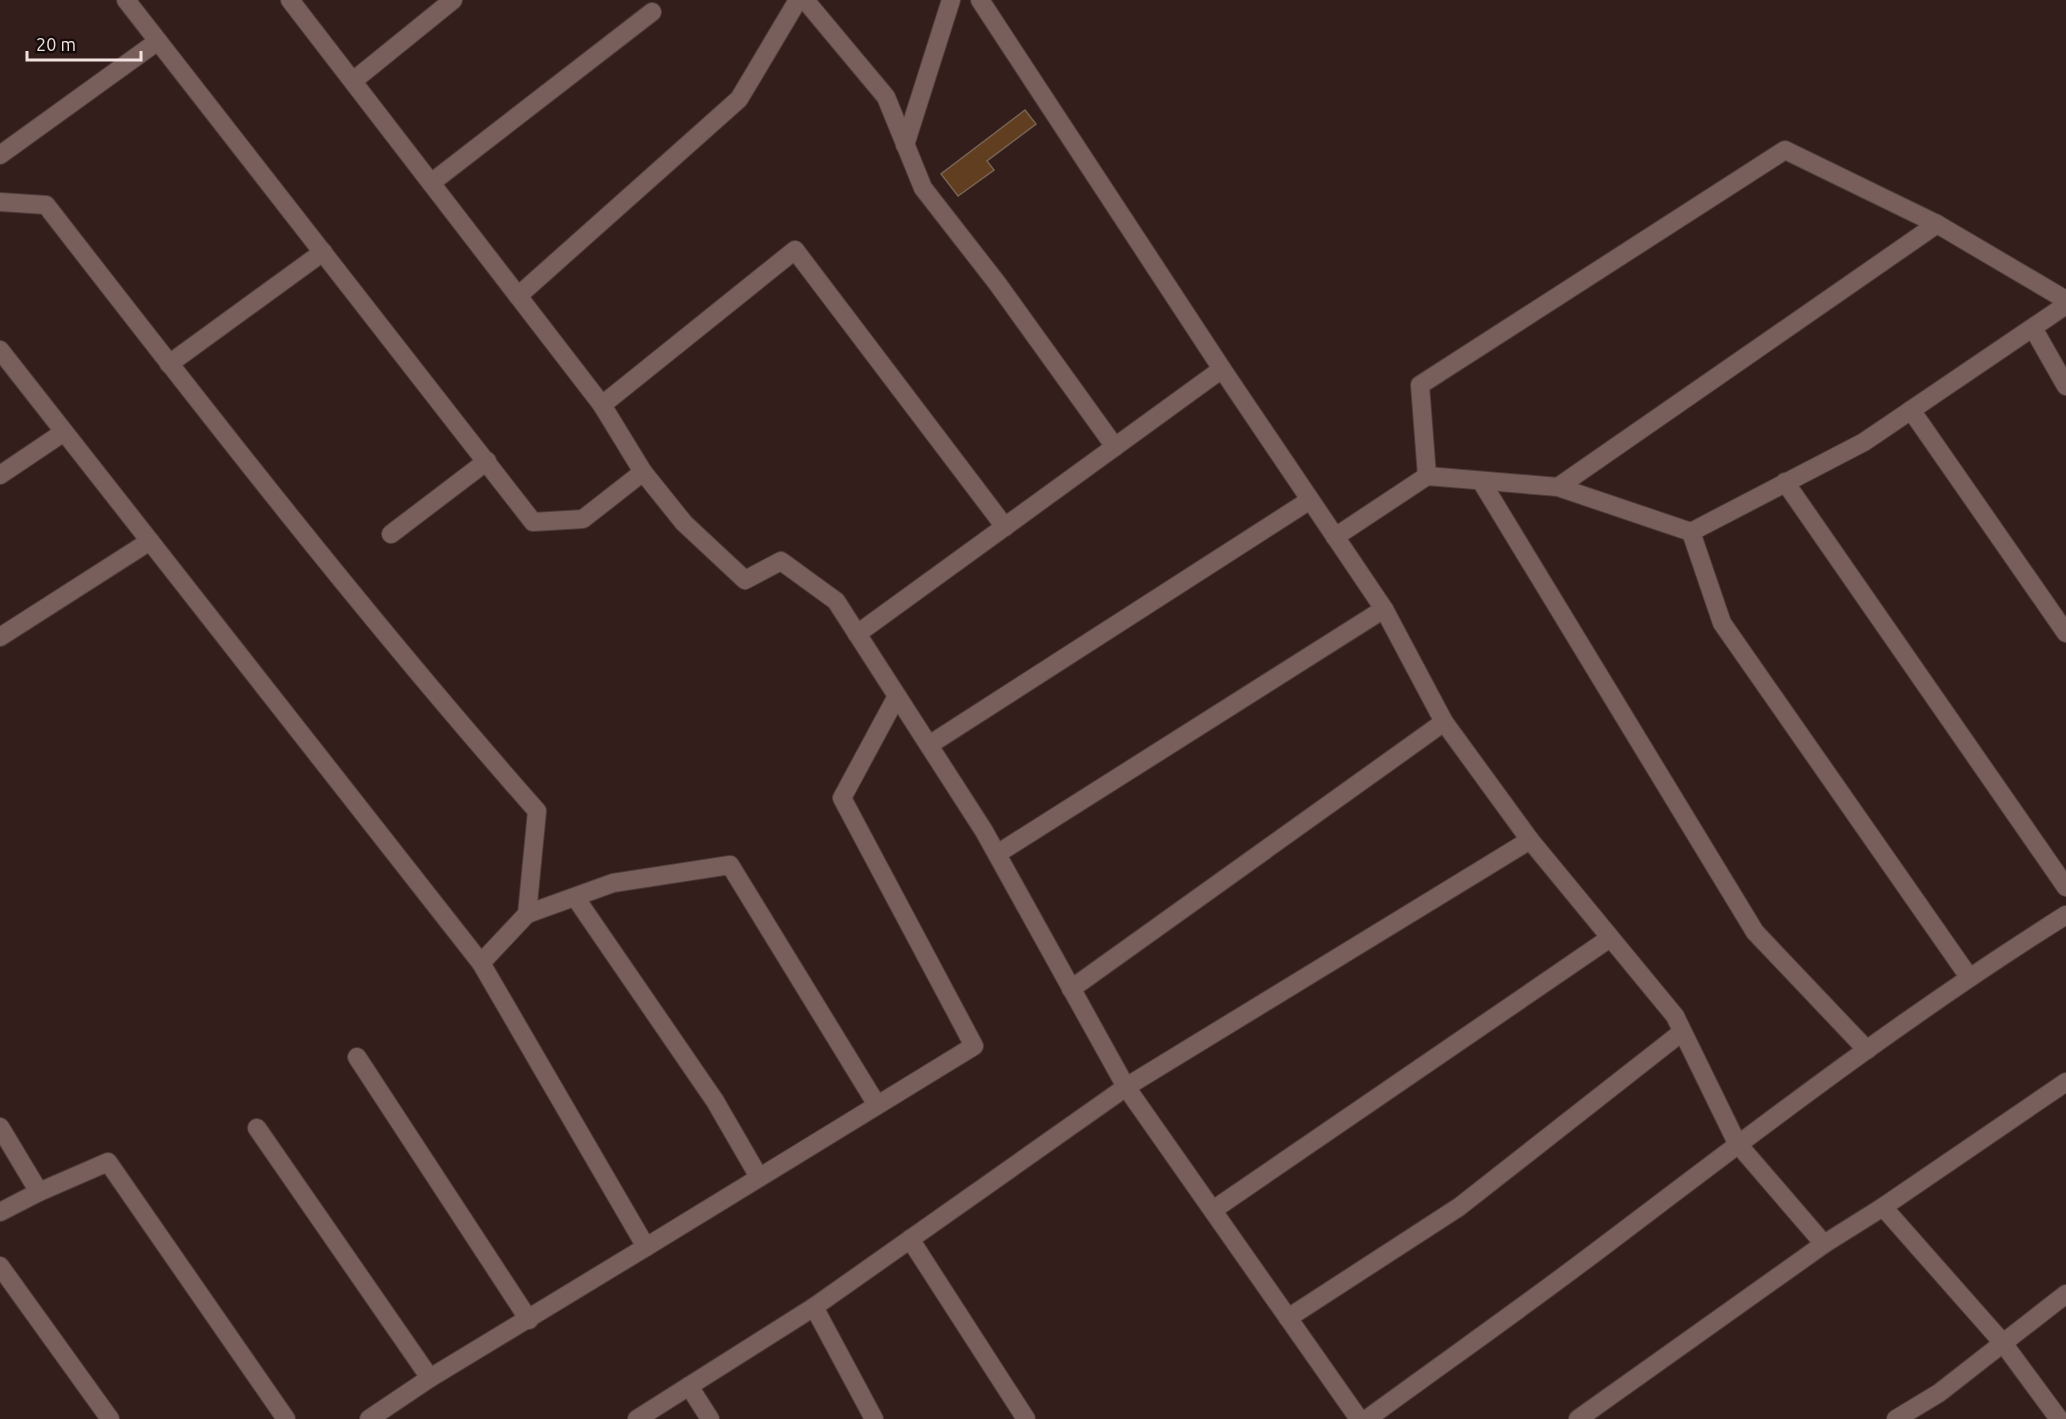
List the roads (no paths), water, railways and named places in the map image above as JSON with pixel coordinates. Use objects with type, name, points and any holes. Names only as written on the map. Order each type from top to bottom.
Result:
[{"type":"street","points":[[126,0],[533,522],[583,519],[643,472]]},
{"type":"street","points":[[290,0],[602,405],[643,472],[684,523],[745,580],[781,561],[836,601],[997,854],[1125,1087],[1359,1419]]},
{"type":"street","points":[[353,81],[453,0]]},
{"type":"street","points":[[518,296],[739,99],[798,0]]},
{"type":"street","points":[[805,0],[885,96],[922,189],[997,283],[1115,447]]},
{"type":"street","points":[[905,145],[951,0]]},
{"type":"street","points":[[980,0],[1222,369],[1384,609],[1444,722],[1530,840],[1675,1016],[1737,1143],[1824,1244]]},
{"type":"street","points":[[431,183],[652,12]]},
{"type":"street","points":[[0,155],[158,41]]},
{"type":"street","points":[[1427,476],[1420,385],[1785,150],[1937,224],[2066,300]]},
{"type":"street","points":[[0,202],[46,204],[170,364],[444,705],[537,811],[527,914]]},
{"type":"street","points":[[1558,487],[1937,224]]},
{"type":"street","points":[[602,405],[795,250],[1005,527]]},
{"type":"street","points":[[170,364],[322,252]]},
{"type":"street","points":[[1335,537],[1427,476],[1558,487],[1691,532],[1864,442],[2066,306]]},
{"type":"street","points":[[2033,328],[2066,386]]},
{"type":"street","points":[[0,350],[481,963],[646,1247]]},
{"type":"street","points":[[857,634],[1222,369]]},
{"type":"street","points":[[1911,410],[2066,633]]},
{"type":"street","points":[[0,475],[64,432]]},
{"type":"street","points":[[391,534],[487,461]]},
{"type":"street","points":[[1481,481],[1755,932],[1867,1050]]},
{"type":"street","points":[[1785,482],[2066,886]]},
{"type":"street","points":[[928,745],[1310,500]]},
{"type":"street","points":[[1691,532],[1722,623],[1969,977]]},
{"type":"street","points":[[0,637],[150,541]]},
{"type":"street","points":[[997,854],[1384,609]]},
{"type":"street","points":[[369,1419],[430,1378],[529,1320],[974,1046],[908,927],[843,798],[897,696]]},
{"type":"street","points":[[1071,989],[1444,722]]},
{"type":"street","points":[[637,1419],[814,1307],[1125,1087],[1530,840]]},
{"type":"street","points":[[481,963],[527,914],[613,883],[730,865],[877,1105]]},
{"type":"street","points":[[575,897],[715,1101],[759,1177]]},
{"type":"street","points":[[1367,1419],[1612,1240],[1737,1143],[1969,977],[2066,915]]},
{"type":"street","points":[[1213,1210],[1610,938]]},
{"type":"street","points":[[1288,1318],[1459,1207],[1682,1032]]},
{"type":"street","points":[[357,1057],[529,1320]]},
{"type":"street","points":[[1578,1419],[1824,1244],[1883,1207],[2066,1082]]},
{"type":"street","points":[[0,1127],[39,1192]]},
{"type":"street","points":[[257,1128],[430,1378]]},
{"type":"street","points":[[0,1212],[108,1162],[286,1419]]},
{"type":"street","points":[[1883,1207],[2003,1343],[2059,1419]]},
{"type":"street","points":[[910,1239],[1026,1419]]},
{"type":"street","points":[[0,1266],[110,1419]]},
{"type":"street","points":[[1896,1419],[1939,1393],[2066,1294]]},
{"type":"street","points":[[814,1307],[874,1419]]},
{"type":"street","points":[[689,1386],[710,1419]]}]
